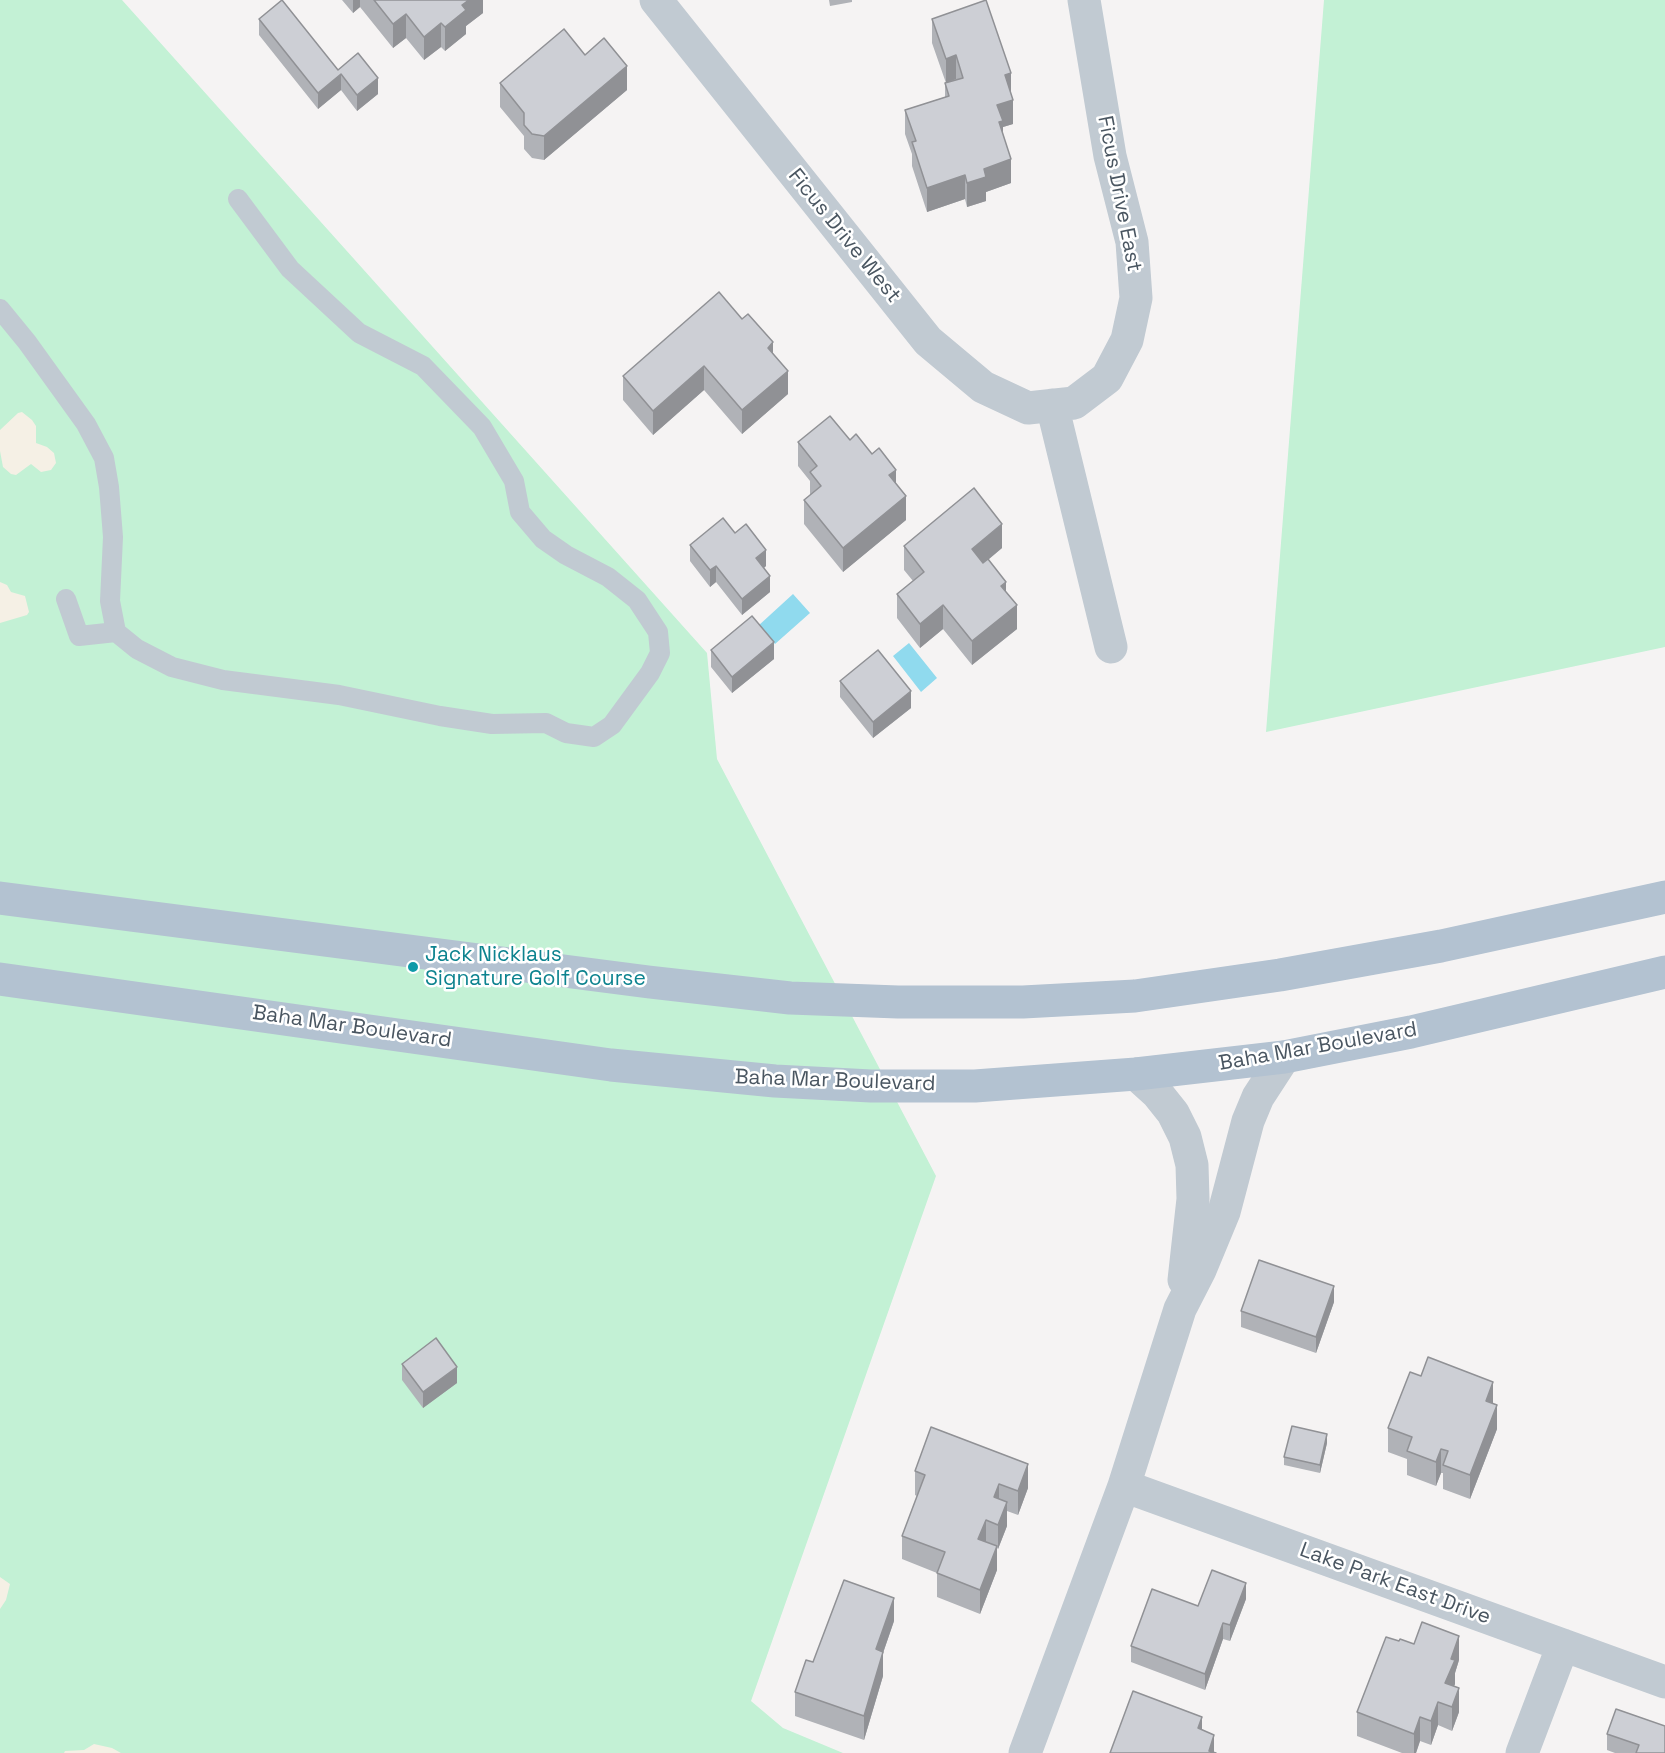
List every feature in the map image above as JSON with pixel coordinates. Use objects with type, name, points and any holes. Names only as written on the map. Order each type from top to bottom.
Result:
[{"type":"main road","points":[[0,898],[537,969],[790,998],[1023,1002],[1135,996],[1280,975],[1441,946],[1665,897]]},
{"type":"main road","name":"Baha Mar Boulevard","points":[[0,979],[611,1065],[775,1082],[872,1086],[975,1086],[1136,1074],[1284,1057],[1411,1032],[1665,972]]},
{"type":"street","name":"Ficus Drive West","points":[[656,0],[928,341],[983,387],[1028,408],[1063,404]]},
{"type":"street","name":"Ficus Drive East","points":[[1063,404],[1107,378],[1127,340],[1136,298],[1132,242],[1110,156],[1084,0]]},
{"type":"street","points":[[1063,404],[1111,647]]},
{"type":"street","points":[[1025,1753],[1124,1486],[1180,1309],[1200,1270],[1224,1212],[1248,1121],[1264,1088],[1284,1057]]},
{"type":"street","points":[[1136,1074],[1157,1093],[1173,1113],[1185,1137],[1192,1165],[1193,1199],[1180,1309]]},
{"type":"street","name":"Lake Park East Drive","points":[[1124,1486],[1665,1682]]},
{"type":"street","points":[[1522,1753],[1563,1645]]},
{"type":"lane","points":[[0,309],[27,342],[86,424],[104,458],[113,537],[110,601],[116,632],[137,649],[172,667],[223,680],[339,695],[440,716],[492,724],[546,723],[566,733],[594,737],[612,725],[650,673],[660,653],[658,632],[637,600],[608,577],[566,555],[543,539],[520,512],[514,481],[482,427],[423,366],[359,333],[290,269],[238,199]]},
{"type":"lane","points":[[66,600],[79,636],[116,632]]},
{"type":"green space","name":"Jack Nicklaus Signature Golf Course","points":[[0,0],[122,0],[707,653],[717,759],[936,1176],[751,1701],[783,1728],[843,1753],[0,1753]]},
{"type":"green space","points":[[1324,0],[1665,0],[1665,647],[1266,732]]},
{"type":"sand","points":[[22,412],[36,426],[36,443],[47,447],[54,453],[56,463],[51,470],[41,472],[31,464],[16,475],[3,467],[0,430]]},
{"type":"sand","points":[[0,582],[7,585],[11,592],[25,596],[29,612],[27,615],[0,623]]},
{"type":"sand","points":[[0,1577],[10,1584],[6,1600],[0,1609]]},
{"type":"sand","points":[[94,1744],[112,1748],[121,1753],[64,1753],[65,1751],[84,1750]]},
{"type":"water","points":[[793,594],[810,613],[775,644],[758,626]]},
{"type":"water","points":[[909,643],[937,678],[921,692],[893,656]]},
{"type":"building","points":[[282,0],[338,70],[358,53],[378,78],[357,95],[341,74],[318,93],[259,19]]},
{"type":"building","points":[[374,0],[469,0],[462,5],[466,10],[445,27],[441,23],[424,37],[406,14],[393,24]]},
{"type":"building","points":[[986,0],[1011,73],[1005,75],[1013,100],[997,105],[1003,121],[999,122],[1011,159],[984,169],[986,177],[967,183],[965,175],[927,188],[912,142],[916,141],[905,110],[949,96],[945,83],[963,78],[956,55],[946,59],[932,19]]},
{"type":"building","points":[[564,29],[585,55],[604,38],[627,66],[544,136],[532,134],[524,125],[524,113],[500,83]]},
{"type":"building","points":[[719,292],[742,319],[748,314],[773,342],[768,348],[788,371],[742,410],[704,366],[653,411],[623,376]]},
{"type":"building","points":[[830,416],[850,440],[856,434],[872,454],[879,448],[896,470],[889,475],[906,496],[843,548],[804,500],[821,486],[810,472],[817,466],[798,442]]},
{"type":"building","points":[[974,488],[1002,524],[972,549],[983,563],[988,559],[1006,582],[1001,586],[1017,605],[972,641],[943,605],[920,624],[897,594],[924,572],[904,546]]},
{"type":"building","points":[[723,518],[735,533],[746,524],[766,550],[756,558],[770,576],[742,599],[716,566],[710,570],[690,545]]},
{"type":"building","points":[[752,616],[774,642],[732,677],[711,650]]},
{"type":"building","points":[[878,650],[911,691],[873,722],[840,681]]},
{"type":"building","points":[[1259,1260],[1334,1286],[1316,1337],[1241,1311]]},
{"type":"building","points":[[436,1338],[457,1367],[423,1392],[402,1364]]},
{"type":"building","points":[[1428,1357],[1493,1382],[1486,1401],[1497,1405],[1470,1475],[1443,1465],[1448,1451],[1441,1449],[1436,1462],[1407,1451],[1412,1437],[1388,1428],[1410,1372],[1421,1376]]},
{"type":"building","points":[[1292,1426],[1327,1434],[1320,1465],[1284,1457]]},
{"type":"building","points":[[931,1427],[1028,1464],[1018,1491],[999,1484],[994,1497],[1007,1502],[998,1525],[986,1520],[978,1539],[997,1546],[980,1590],[937,1573],[945,1552],[902,1536],[925,1475],[915,1471]]},
{"type":"building","points":[[1212,1570],[1246,1583],[1230,1625],[1223,1623],[1205,1674],[1131,1646],[1152,1589],[1198,1606]]},
{"type":"building","points":[[844,1580],[894,1598],[876,1649],[883,1652],[864,1716],[795,1692],[806,1660],[813,1662]]},
{"type":"building","points":[[1422,1622],[1459,1636],[1451,1659],[1455,1660],[1445,1683],[1459,1688],[1452,1707],[1438,1702],[1431,1721],[1420,1717],[1414,1734],[1357,1712],[1386,1637],[1414,1644]]},
{"type":"building","points":[[1133,1691],[1202,1717],[1198,1728],[1214,1735],[1209,1751],[1216,1753],[1110,1753]]},
{"type":"building","points":[[1616,1709],[1665,1726],[1665,1753],[1636,1753],[1639,1745],[1607,1734]]},
{"type":"place","name":"Jack Nicklaus Signature Golf Course","points":[[413,967]]}]
